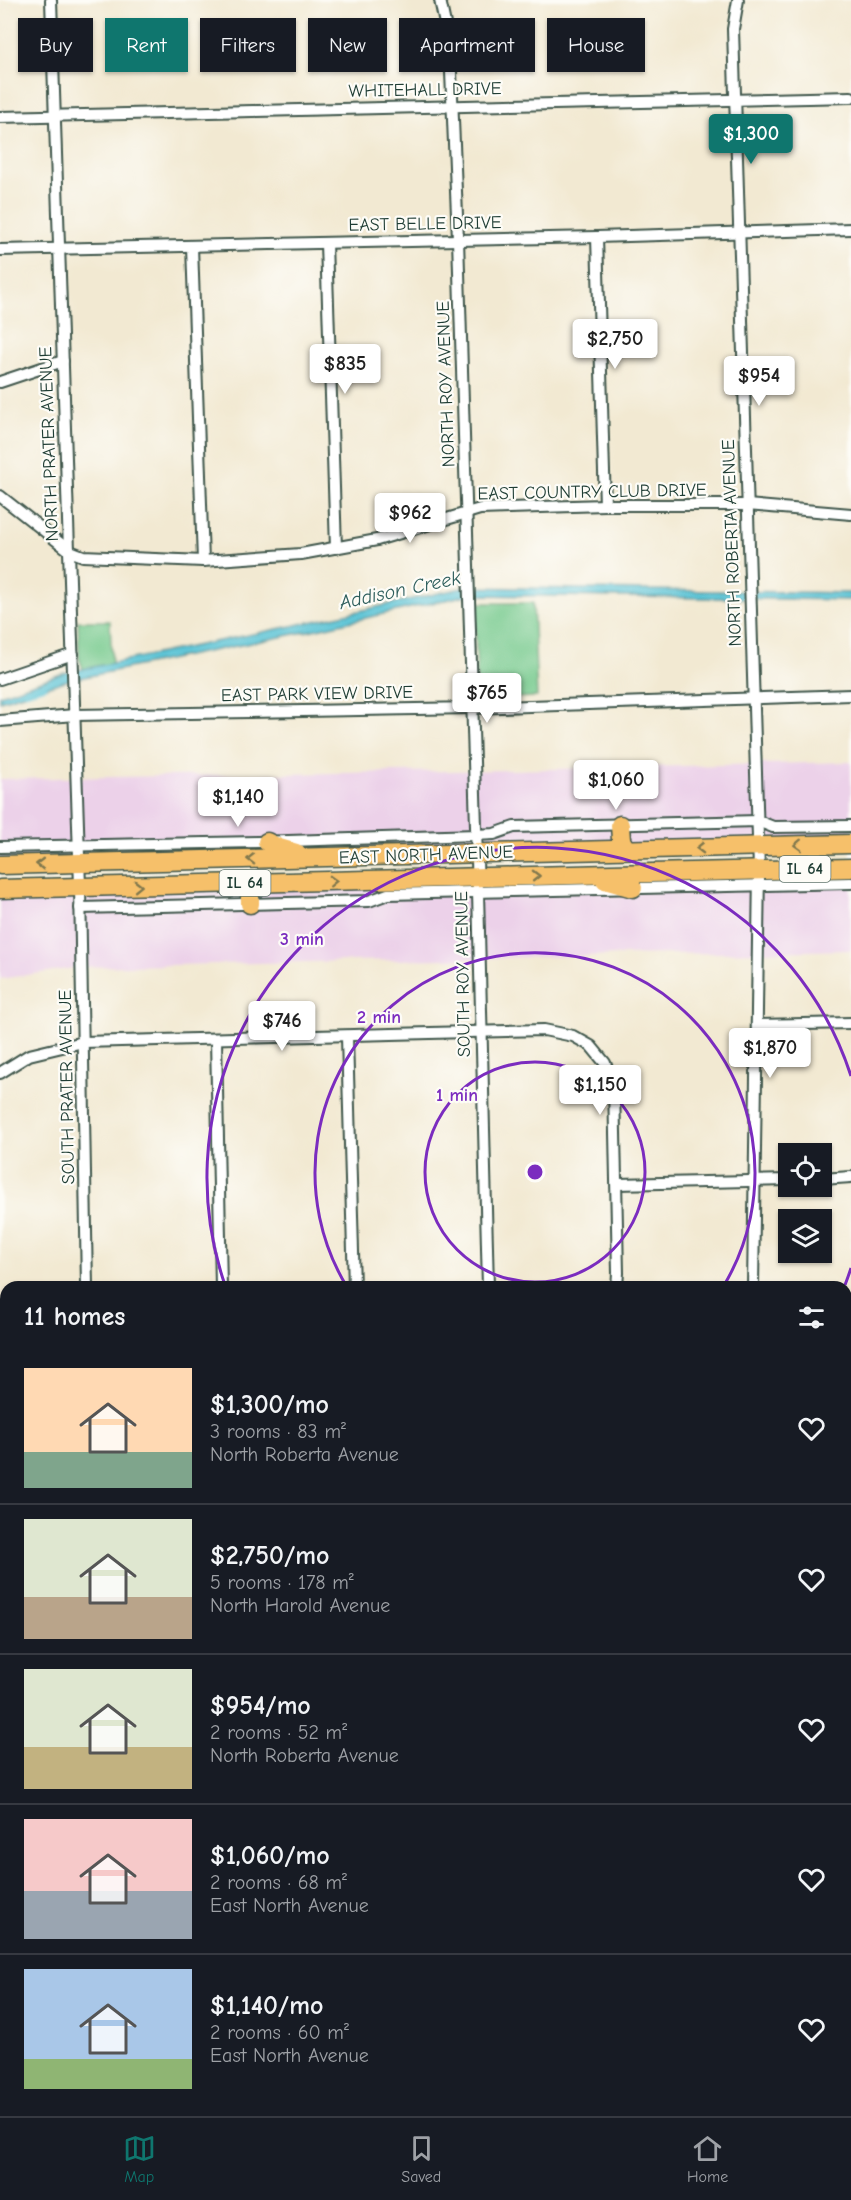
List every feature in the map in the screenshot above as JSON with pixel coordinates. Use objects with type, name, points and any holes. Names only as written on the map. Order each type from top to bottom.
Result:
[{"type":"main road","points":[[620,825],[621,840],[626,849]]},
{"type":"main road","points":[[267,842],[279,849],[315,858]]},
{"type":"main road","name":"EAST NORTH AVENUE","points":[[0,865],[79,854],[315,858],[477,844],[626,849],[851,844]]},
{"type":"main road","name":"EAST NORTH AVENUE","points":[[0,889],[250,883],[478,884],[580,875],[759,878],[851,868]]},
{"type":"main road","points":[[580,875],[633,888]]},
{"type":"main road","points":[[250,883],[250,904]]},
{"type":"street","name":"NORTH PRATER AVENUE","points":[[51,0],[80,887]]},
{"type":"street","name":"NORTH ROY AVENUE","points":[[440,0],[450,48],[453,105],[478,884]]},
{"type":"street","name":"NORTH ROBERTA AVENUE","points":[[738,0],[733,29],[759,878],[753,1281]]},
{"type":"street","name":"WHITEHALL DRIVE","points":[[0,117],[453,105],[851,98]]},
{"type":"street","name":"EAST BELLE DRIVE","points":[[0,250],[851,229]]},
{"type":"street","points":[[597,237],[605,505]]},
{"type":"street","points":[[326,243],[336,548]]},
{"type":"street","points":[[192,246],[202,561]]},
{"type":"street","points":[[0,382],[63,361]]},
{"type":"street","name":"EAST COUNTRY CLUB DRIVE","points":[[0,496],[69,551],[83,556],[202,561],[270,557],[336,548],[377,540],[480,508],[747,505],[851,514]]},
{"type":"street","points":[[0,679],[73,654]]},
{"type":"street","name":"EAST PARK VIEW DRIVE","points":[[0,721],[75,716],[472,708],[851,695]]},
{"type":"street","points":[[758,821],[773,827],[851,826]]},
{"type":"street","name":"EAST NORTH AVENUE","points":[[0,847],[79,854],[267,842],[477,844],[494,834],[514,827],[758,821]]},
{"type":"street","name":"EAST NORTH AVENUE","points":[[80,908],[369,902],[388,894],[478,884],[633,888],[759,878],[851,883]]},
{"type":"street","name":"SOUTH ROY AVENUE","points":[[478,884],[488,1281]]},
{"type":"street","name":"SOUTH PRATER AVENUE","points":[[80,887],[87,1281]]},
{"type":"street","points":[[757,1024],[851,1023]]},
{"type":"street","points":[[0,1073],[29,1055],[82,1042],[346,1037],[480,1031],[562,1032],[583,1041],[599,1054],[610,1072],[614,1086],[617,1281]]},
{"type":"street","points":[[346,1037],[354,1281]]},
{"type":"street","points":[[216,1039],[221,1281]]},
{"type":"street","points":[[832,1178],[851,1177]]},
{"type":"street","points":[[617,1184],[778,1181]]},
{"type":"shaded area","points":[[851,762],[851,844],[0,865],[0,779]]},
{"type":"shaded area","points":[[759,870],[759,885],[851,883],[851,950],[81,967],[0,979],[0,889]]},
{"type":"green space","points":[[475,603],[533,603],[537,697],[485,699],[480,697],[477,692]]},
{"type":"green space","points":[[78,621],[110,621],[112,665],[83,669],[79,658]]},
{"type":"water","points":[[466,587],[851,593],[851,600],[467,595],[300,633],[65,681],[0,701],[0,695],[64,673]]},
{"type":"waterway","name":"Addison Creek","points":[[25,693],[45,687]]}]
